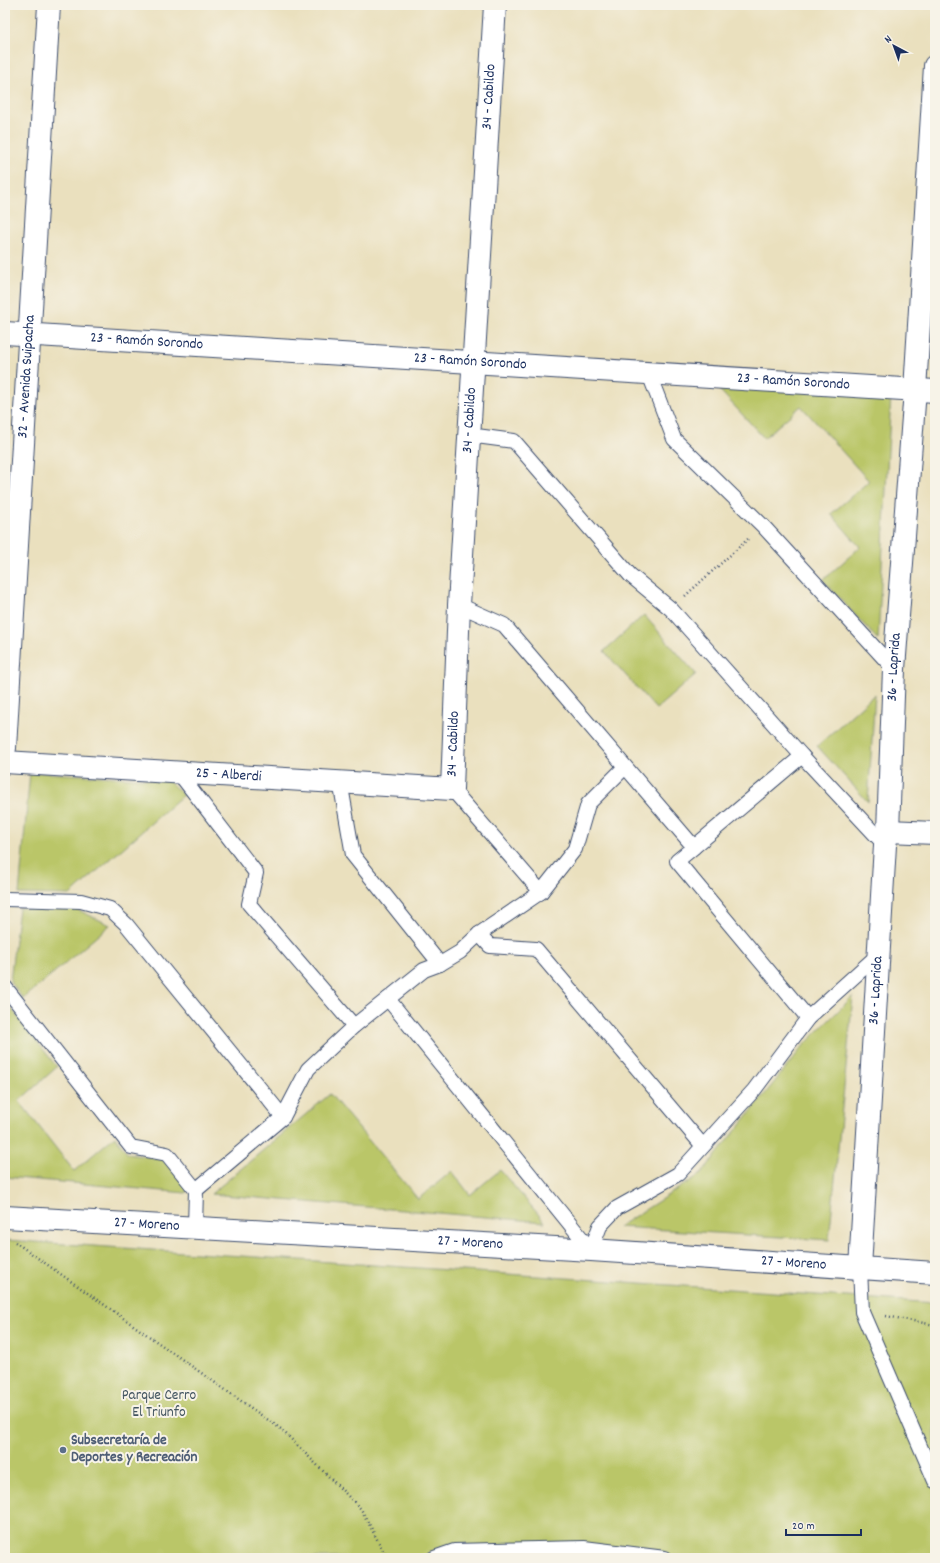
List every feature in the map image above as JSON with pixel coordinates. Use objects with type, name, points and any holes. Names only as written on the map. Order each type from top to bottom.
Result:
[{"type":"street","name":"32 - Avenida Suipacha","points":[[5,748],[49,5]]},
{"type":"street","name":"34 - Cabildo","points":[[452,789],[458,605],[495,5]]},
{"type":"street","name":"36 - Laprida","points":[[860,1268],[886,838],[894,669],[925,390],[935,66]]},
{"type":"street","name":"23 - Ramón Sorondo","points":[[5,333],[925,390]]},
{"type":"street","name":"25 - Alberdi","points":[[5,762],[340,781],[452,789]]},
{"type":"street","points":[[886,838],[935,833]]},
{"type":"street","name":"27 - Moreno","points":[[5,1217],[591,1250],[935,1273]]},
{"type":"lane","points":[[649,374],[674,439],[763,526],[894,669]]},
{"type":"lane","points":[[469,435],[514,441],[630,575],[671,608],[802,756],[886,838]]},
{"type":"lane","points":[[458,605],[504,624],[694,847]]},
{"type":"lane","points":[[802,756],[677,861],[808,1018]]},
{"type":"lane","points":[[196,1190],[283,1117],[308,1069],[354,1026],[424,970],[440,964],[460,952],[479,934],[541,892],[575,849],[588,804],[625,767]]},
{"type":"lane","points":[[180,773],[256,873],[249,904],[354,1026]]},
{"type":"lane","points":[[340,781],[353,855],[440,964]]},
{"type":"lane","points":[[452,789],[541,892]]},
{"type":"lane","points":[[5,899],[81,901],[110,909],[131,930],[283,1117]]},
{"type":"lane","points":[[479,934],[490,946],[536,949],[703,1146]]},
{"type":"lane","points":[[591,1250],[600,1226],[617,1208],[678,1174],[754,1090],[808,1018],[878,955]]},
{"type":"lane","points":[[5,987],[131,1147],[167,1154],[196,1190],[195,1227]]},
{"type":"lane","points":[[388,999],[591,1250]]},
{"type":"lane","points":[[860,1268],[862,1312],[935,1481]]},
{"type":"lane","points":[[434,1558],[454,1551],[584,1548],[665,1558]]},
{"type":"path","points":[[671,608],[763,526]]},
{"type":"path","points":[[11,1239],[281,1429],[361,1509],[387,1558]]},
{"type":"path","points":[[862,1312],[935,1325]]},
{"type":"green space","points":[[713,383],[891,395],[878,640],[823,580],[860,547],[831,514],[869,481],[801,406],[764,438]]},
{"type":"green space","points":[[644,615],[696,674],[656,709],[604,651]]},
{"type":"green space","points":[[875,694],[868,802],[817,746]]},
{"type":"green space","points":[[30,772],[168,780],[183,795],[70,895],[19,894]]},
{"type":"green space","points":[[19,908],[74,908],[110,925],[23,999],[10,981]]},
{"type":"green space","points":[[853,996],[829,1240],[618,1227],[701,1174],[804,1045]]},
{"type":"green space","points":[[10,1007],[57,1067],[19,1101],[74,1171],[115,1136],[128,1154],[163,1159],[188,1188],[186,1193],[5,1177],[5,1076],[7,1018]]},
{"type":"green space","points":[[330,1094],[418,1199],[452,1171],[470,1195],[500,1170],[545,1222],[211,1194]]},
{"type":"green space","name":"Parque Cerro El Triunfo","points":[[5,1240],[935,1303],[935,1558],[5,1558]]},
{"type":"place","name":"Subsecretaría de Deportes y Recreación","points":[[63,1450]]}]
